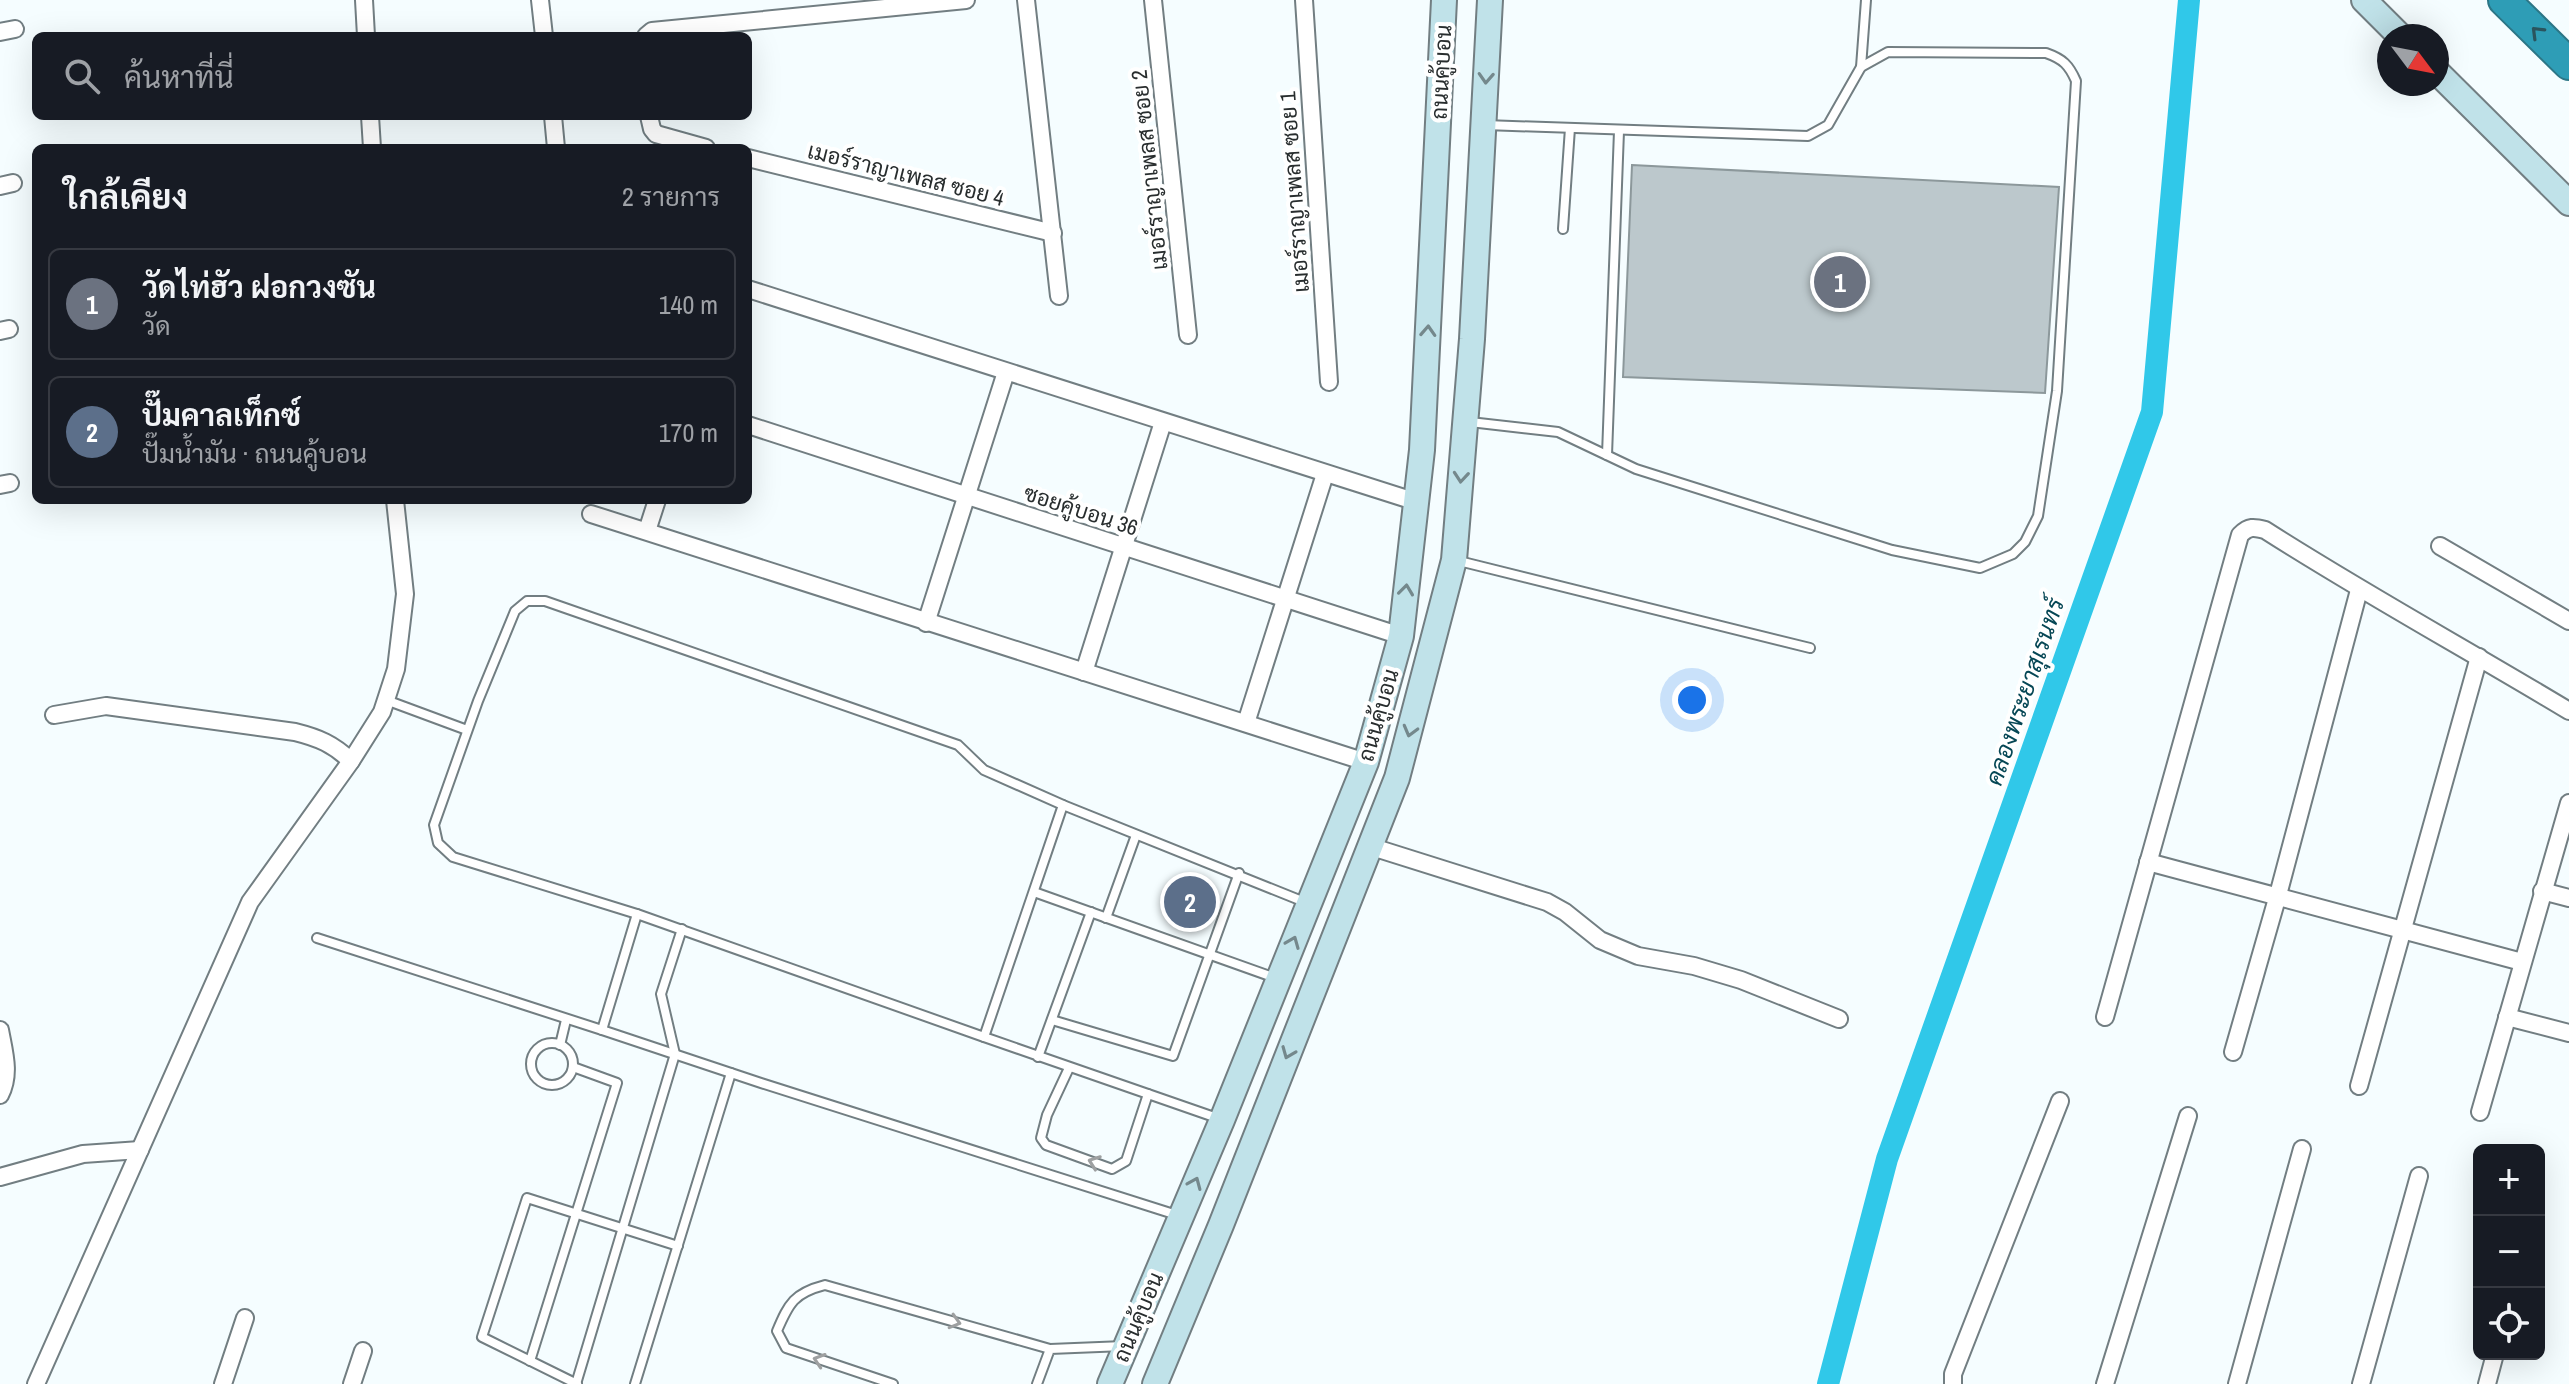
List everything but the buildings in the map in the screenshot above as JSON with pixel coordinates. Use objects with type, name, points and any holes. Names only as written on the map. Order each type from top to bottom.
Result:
[{"type":"highway","points":[[2504,0],[2569,64]]},
{"type":"main road","name":"ถนนคู้บอน","points":[[1110,1384],[1222,1120],[1366,762],[1401,636],[1422,450],[1444,0]]},
{"type":"main road","name":"ถนนคู้บอน","points":[[1155,1384],[1397,778],[1454,560],[1466,422],[1490,0]]},
{"type":"main road","points":[[2364,0],[2388,24]]},
{"type":"main road","points":[[2449,84],[2569,203]]},
{"type":"main road","points":[[1239,1077],[1273,1091]]},
{"type":"street","points":[[364,0],[366,32]]},
{"type":"street","points":[[540,0],[544,32]]},
{"type":"street","points":[[668,32],[966,0]]},
{"type":"street","points":[[1026,0],[1059,296]]},
{"type":"street","name":"เมอร์ราญาเพลส ซอย 2","points":[[1153,0],[1188,335]]},
{"type":"street","name":"เมอร์ราญาเพลส ซอย 1","points":[[1304,0],[1329,382]]},
{"type":"street","points":[[370,120],[372,144]]},
{"type":"street","points":[[553,120],[556,144]]},
{"type":"street","points":[[650,120],[656,134],[692,144]]},
{"type":"street","name":"เมอร์ราญาเพลส ซอย 4","points":[[752,159],[1053,233]]},
{"type":"street","points":[[752,290],[1417,502]]},
{"type":"street","points":[[926,623],[1006,372]]},
{"type":"street","points":[[1084,672],[1163,422]]},
{"type":"street","name":"ซอยคู้บอน 36","points":[[752,426],[1401,636]]},
{"type":"street","points":[[1246,723],[1325,474]]},
{"type":"street","points":[[36,1384],[250,902],[351,761],[382,712],[396,669],[405,594],[395,504]]},
{"type":"street","points":[[647,531],[656,504]]},
{"type":"street","points":[[591,514],[1366,762]]},
{"type":"street","points":[[2105,1017],[2240,535],[2251,527],[2265,530],[2359,590],[2569,711]]},
{"type":"street","points":[[2440,546],[2569,621]]},
{"type":"street","points":[[2233,1052],[2359,590]]},
{"type":"street","points":[[2359,1086],[2479,657]]},
{"type":"street","points":[[54,715],[106,706],[295,732],[334,745],[351,761]]},
{"type":"street","points":[[2480,1112],[2569,803]]},
{"type":"street","points":[[1369,846],[1547,902],[1600,940],[1638,956],[1694,966],[1741,980],[1839,1019]]},
{"type":"street","points":[[2148,862],[2522,962]]},
{"type":"street","points":[[2542,891],[2569,898]]},
{"type":"street","points":[[2507,1017],[2569,1033]]},
{"type":"street","points":[[0,1030],[7,1067],[5,1085],[0,1095]]},
{"type":"street","points":[[1953,1384],[1953,1374],[2060,1101]]},
{"type":"street","points":[[2105,1384],[2188,1116]]},
{"type":"street","points":[[2237,1384],[2302,1149]]},
{"type":"street","points":[[0,1177],[83,1154],[140,1150]]},
{"type":"street","points":[[2361,1384],[2419,1176]]},
{"type":"street","points":[[223,1384],[245,1318]]},
{"type":"street","points":[[352,1384],[363,1351]]},
{"type":"street","points":[[2487,1384],[2493,1360]]},
{"type":"lane","points":[[1484,125],[1808,136],[1828,125],[1861,67],[1866,0]]},
{"type":"lane","points":[[1466,422],[1558,432],[1636,469],[1892,550],[1958,566],[1980,568],[2013,554],[2025,542],[2038,516],[2057,391],[2076,81],[2062,58],[2046,53],[1888,52],[1861,67]]},
{"type":"lane","points":[[1563,229],[1570,128]]},
{"type":"lane","points":[[1607,455],[1619,131]]},
{"type":"lane","points":[[1454,560],[1810,648]]},
{"type":"lane","points":[[1222,1120],[682,929],[453,857],[438,843],[434,825],[467,730],[515,611],[527,601],[545,601],[958,745],[984,770],[1136,835],[1239,873],[1308,903]]},
{"type":"lane","points":[[386,700],[467,730]]},
{"type":"lane","points":[[984,1037],[1063,805]]},
{"type":"lane","points":[[1106,918],[1136,835]]},
{"type":"lane","points":[[1052,1020],[1173,1056],[1239,873]]},
{"type":"lane","points":[[1034,892],[1278,979]]},
{"type":"lane","points":[[1038,1057],[1091,912]]},
{"type":"lane","points":[[602,1030],[637,914]]},
{"type":"lane","points":[[678,1246],[623,1229],[527,1198],[482,1337],[576,1384],[623,1229],[675,1054],[661,994],[682,929]]},
{"type":"lane","points":[[317,938],[1181,1216]]},
{"type":"lane","points":[[560,1045],[566,1020]]},
{"type":"lane","points":[[547,1044],[560,1045],[570,1054],[573,1067],[566,1080],[553,1086],[539,1081],[530,1063],[536,1050],[547,1044]]},
{"type":"lane","points":[[530,1361],[617,1083],[573,1067]]},
{"type":"lane","points":[[1069,1068],[1047,1115],[1041,1138],[1046,1145],[1112,1169],[1126,1161],[1148,1094]]},
{"type":"lane","points":[[635,1384],[731,1073]]},
{"type":"lane","points":[[893,1384],[786,1348],[777,1331],[792,1300],[812,1288],[825,1285],[1050,1349],[1126,1345]]},
{"type":"lane","points":[[1037,1384],[1050,1349]]},
{"type":"waterway","name":"คลองพระยาสุเรนทร์","points":[[1828,1384],[1887,1159],[2152,412],[2189,0]]},
{"type":"place","name":"วัดไท่ฮัว ฝอกวงซัน","points":[[1840,282]]},
{"type":"place","name":"ปั๊มคาลเท็กซ์","points":[[1190,902]]}]
